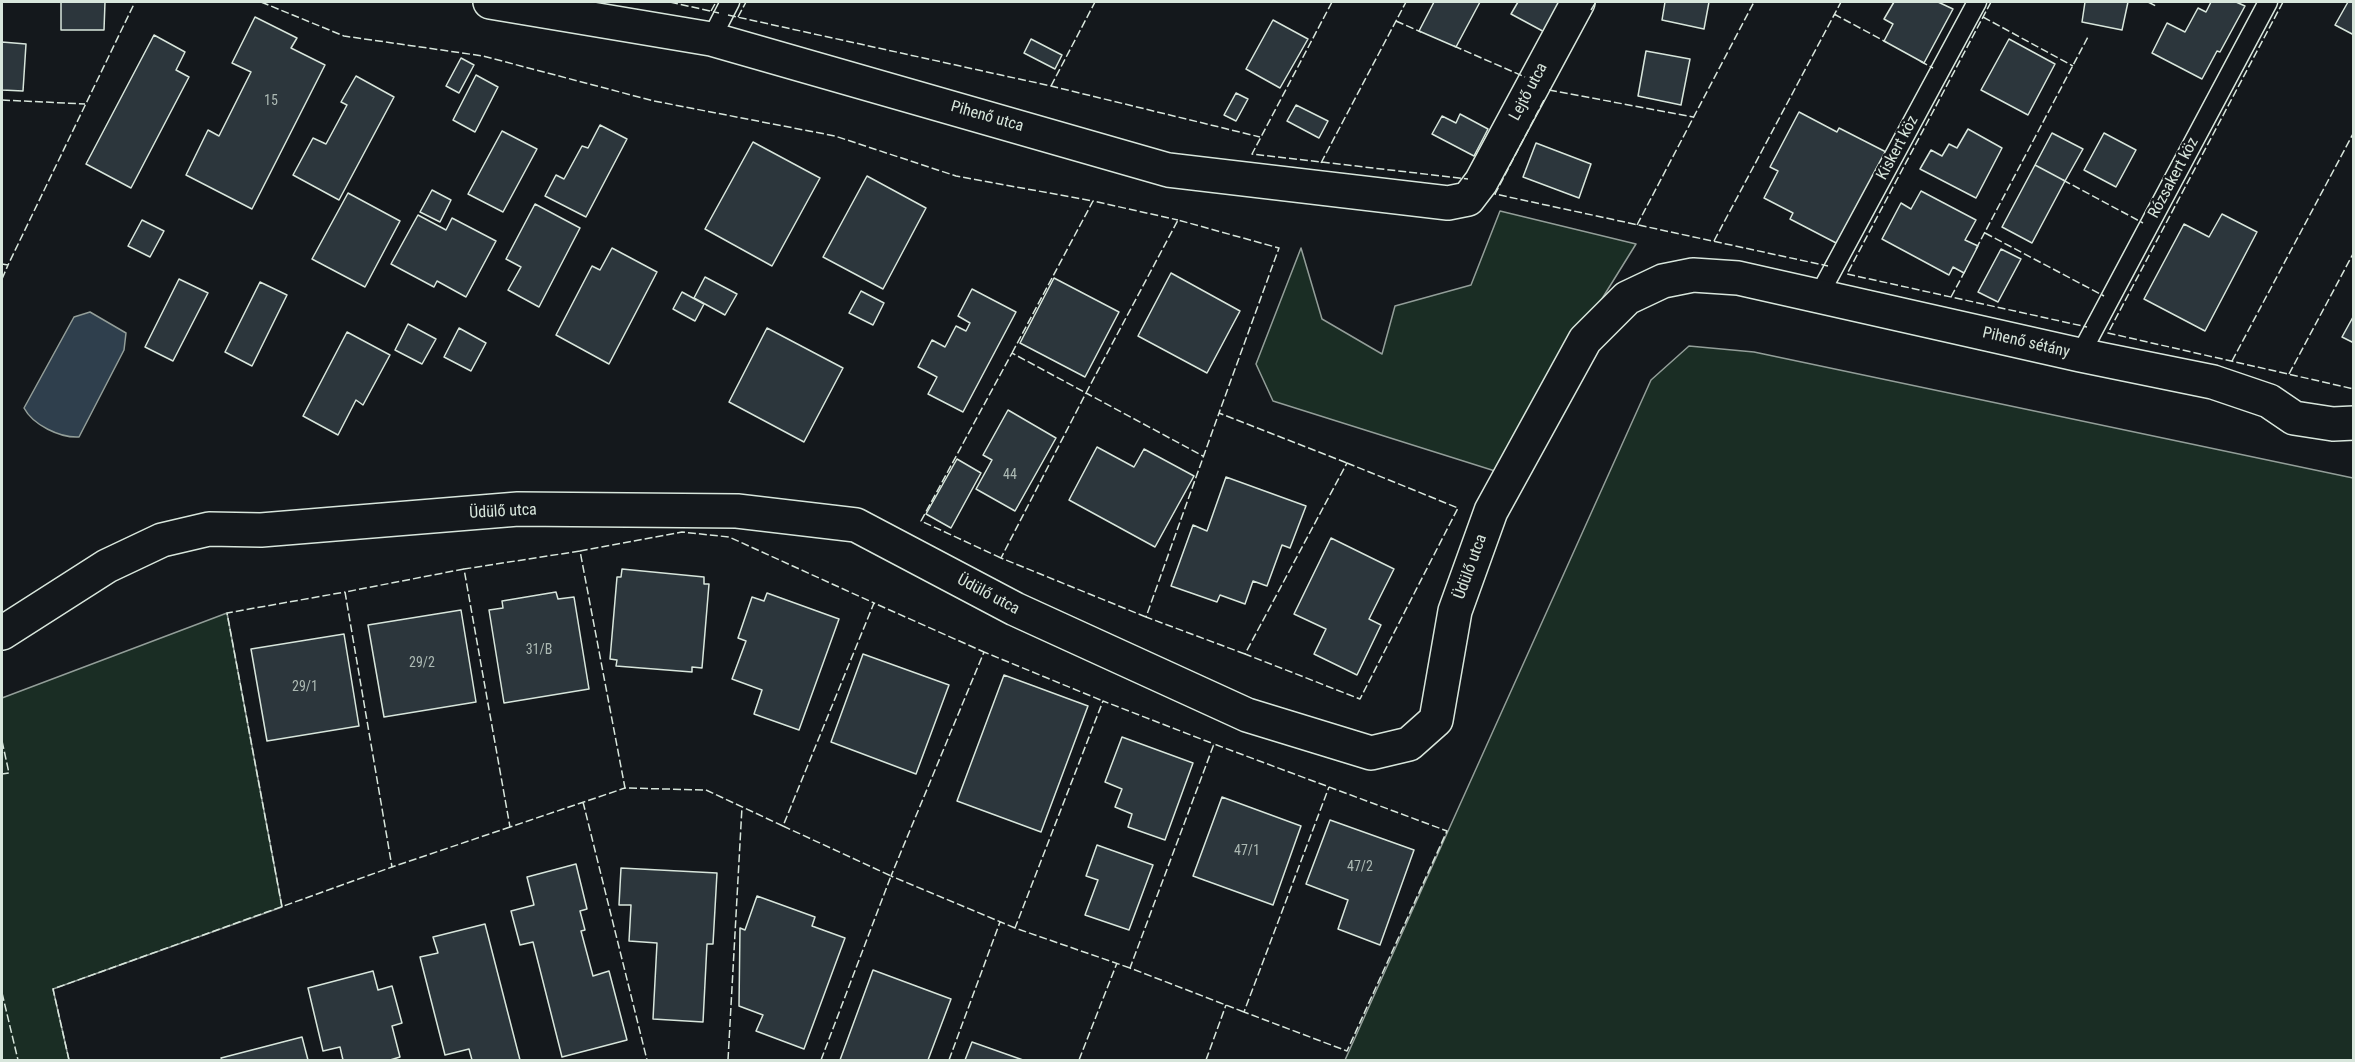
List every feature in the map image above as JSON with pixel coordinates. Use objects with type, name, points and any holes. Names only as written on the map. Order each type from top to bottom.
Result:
[{"type":"street","name":"Pihenő utca","points":[[490,2],[711,39],[1168,170],[1448,203],[1468,199],[1481,182]]},
{"type":"street","name":"Lejtő utca","points":[[1481,182],[1578,2]]},
{"type":"street","name":"Pihenő sétány","points":[[1693,275],[1738,278],[2080,355],[2213,382],[2269,401],[2294,418],[2333,424],[2354,423]]},
{"type":"street","name":"Üdülő utca","points":[[2,633],[108,566],[162,540],[209,529],[261,530],[518,509],[737,511],[856,525],[1015,609],[1247,715],[1371,753],[1408,744],[1436,720],[1455,611],[1491,511],[1585,340],[1627,298],[1663,281],[1693,275]]},
{"type":"lane","points":[[711,39],[730,2]]},
{"type":"lane","name":"Kiskert köz","points":[[1819,295],[1977,2]]},
{"type":"lane","name":"Rózsakert köz","points":[[2080,355],[2268,2]]},
{"type":"green space","points":[[1500,211],[1636,244],[1495,471],[1273,401],[1256,364],[1301,248],[1322,319],[1382,354],[1395,306],[1471,285]]},
{"type":"green space","points":[[1689,346],[1754,352],[2353,478],[2353,1060],[1345,1060],[1651,380]]},
{"type":"green space","points":[[227,613],[282,907],[53,989],[69,1060],[2,1060],[2,698]]},
{"type":"water","points":[[90,312],[126,333],[124,350],[79,437],[72,437],[56,433],[40,425],[24,408],[74,317]]},
{"type":"building","points":[[61,2],[105,2],[104,30],[61,30]]},
{"type":"building","points":[[1434,2],[1480,2],[1456,47],[1419,31]]},
{"type":"building","points":[[1518,2],[1567,2],[1550,35],[1511,14]]},
{"type":"building","points":[[1665,2],[1709,2],[1704,29],[1662,20]]},
{"type":"building","points":[[1894,2],[1938,2],[1953,9],[1924,63],[1884,41],[1893,24],[1884,19]]},
{"type":"building","points":[[2085,2],[2128,2],[2122,30],[2082,22]]},
{"type":"building","points":[[2211,2],[2236,2],[2245,6],[2220,52],[2217,51],[2202,79],[2152,53],[2167,23],[2185,32],[2198,8],[2206,12]]},
{"type":"building","points":[[2348,2],[2354,2],[2354,35],[2335,25]]},
{"type":"building","points":[[255,17],[297,38],[291,48],[325,65],[252,209],[186,175],[208,130],[219,136],[251,72],[232,63]]},
{"type":"building","points":[[1273,20],[1308,39],[1280,88],[1246,69]]},
{"type":"building","points":[[154,35],[185,52],[176,70],[189,77],[131,188],[86,164]]},
{"type":"building","points":[[1031,39],[1062,55],[1055,69],[1024,53]]},
{"type":"building","points":[[2009,39],[2055,64],[2028,115],[1981,90]]},
{"type":"building","points":[[2,42],[26,44],[23,91],[2,90]]},
{"type":"building","points":[[1646,51],[1690,59],[1681,105],[1638,96]]},
{"type":"building","points":[[461,58],[474,65],[459,93],[446,86]]},
{"type":"building","points":[[476,75],[498,87],[475,132],[453,120]]},
{"type":"building","points":[[356,76],[394,97],[339,200],[293,175],[313,138],[326,144],[347,105],[341,102]]},
{"type":"building","points":[[1236,93],[1248,99],[1236,121],[1224,115]]},
{"type":"building","points":[[1296,105],[1328,121],[1319,138],[1287,121]]},
{"type":"building","points":[[1799,112],[1837,132],[1839,128],[1888,153],[1840,245],[1790,219],[1793,213],[1764,198],[1778,171],[1770,167]]},
{"type":"building","points":[[1460,114],[1488,129],[1474,156],[1432,134],[1442,116],[1456,123]]},
{"type":"building","points":[[600,125],[627,139],[586,217],[545,196],[556,175],[564,179],[582,146],[588,148]]},
{"type":"building","points":[[1968,129],[2002,148],[1976,198],[1920,169],[1931,150],[1942,156],[1949,144],[1957,148]]},
{"type":"building","points":[[502,131],[537,149],[503,212],[468,194]]},
{"type":"building","points":[[2052,133],[2083,149],[2065,181],[2035,165]]},
{"type":"building","points":[[2104,133],[2136,150],[2116,187],[2084,170]]},
{"type":"building","points":[[753,142],[820,178],[772,266],[705,229]]},
{"type":"building","points":[[1536,143],[1591,164],[1579,198],[1523,177]]},
{"type":"building","points":[[2035,165],[2065,181],[2032,243],[2002,227]]},
{"type":"building","points":[[867,176],[926,208],[883,289],[823,257]]},
{"type":"building","points":[[432,190],[451,200],[440,222],[420,212]]},
{"type":"building","points":[[1921,191],[1976,220],[1965,240],[1978,246],[1964,273],[1953,267],[1949,275],[1882,239],[1901,203],[1911,209]]},
{"type":"building","points":[[348,193],[400,221],[365,287],[312,259]]},
{"type":"building","points":[[535,204],[580,228],[539,307],[508,290],[521,267],[506,259]]},
{"type":"building","points":[[2222,214],[2257,232],[2205,331],[2144,299],[2184,224],[2209,237]]},
{"type":"building","points":[[418,215],[446,230],[452,218],[496,241],[466,297],[437,281],[434,287],[391,264]]},
{"type":"building","points":[[142,220],[164,231],[150,257],[128,246]]},
{"type":"building","points":[[612,248],[657,272],[609,364],[556,335],[592,266],[600,270]]},
{"type":"building","points":[[2001,249],[2021,259],[1998,302],[1978,292]]},
{"type":"building","points":[[1171,273],[1240,311],[1207,373],[1138,336]]},
{"type":"building","points":[[705,277],[737,294],[725,315],[694,298]]},
{"type":"building","points":[[1054,278],[1119,312],[1085,377],[1020,343]]},
{"type":"building","points":[[179,279],[208,293],[173,361],[145,347]]},
{"type":"building","points":[[260,282],[287,295],[252,366],[225,352]]},
{"type":"building","points":[[972,289],[1016,312],[963,412],[928,394],[937,377],[918,367],[932,340],[945,347],[956,326],[966,331],[970,323],[958,316]]},
{"type":"building","points":[[861,291],[884,303],[873,325],[849,313]]},
{"type":"building","points":[[682,292],[704,304],[695,321],[673,309]]},
{"type":"building","points":[[2354,317],[2354,343],[2342,337]]},
{"type":"building","points":[[408,324],[436,339],[422,364],[395,350]]},
{"type":"building","points":[[459,328],[486,343],[471,371],[444,357]]},
{"type":"building","points":[[767,328],[843,368],[804,442],[729,402]]},
{"type":"building","points":[[347,332],[390,355],[363,405],[356,400],[338,435],[303,416]]},
{"type":"building","points":[[1008,410],[1056,438],[1015,511],[976,489],[992,460],[983,455]]},
{"type":"building","points":[[1097,447],[1134,467],[1144,449],[1194,476],[1155,547],[1069,500]]},
{"type":"building","points":[[957,459],[981,473],[951,528],[926,514]]},
{"type":"building","points":[[1226,477],[1306,506],[1290,548],[1282,545],[1267,586],[1253,581],[1245,604],[1220,595],[1217,602],[1171,586],[1193,525],[1207,531]]},
{"type":"building","points":[[1331,538],[1394,569],[1369,619],[1381,625],[1357,675],[1314,654],[1326,629],[1294,614]]},
{"type":"building","points":[[622,569],[704,577],[704,584],[709,584],[702,668],[692,667],[692,672],[616,666],[617,660],[610,659],[617,577],[621,577]]},
{"type":"building","points":[[556,592],[558,599],[574,597],[589,689],[504,703],[489,610],[503,608],[502,601]]},
{"type":"building","points":[[767,593],[839,619],[799,730],[754,714],[762,690],[732,679],[746,641],[738,638],[752,597],[764,601]]},
{"type":"building","points":[[461,610],[476,702],[384,717],[368,625]]},
{"type":"building","points":[[344,634],[359,726],[267,741],[251,649]]},
{"type":"building","points":[[863,654],[949,685],[916,774],[831,742]]},
{"type":"building","points":[[1004,675],[1088,706],[1041,832],[957,801]]},
{"type":"building","points":[[1122,737],[1193,763],[1165,840],[1128,827],[1132,814],[1115,807],[1122,789],[1105,782]]},
{"type":"building","points":[[1222,797],[1301,826],[1273,905],[1193,876]]},
{"type":"building","points":[[1330,820],[1414,850],[1380,945],[1338,929],[1348,900],[1306,884]]},
{"type":"building","points":[[1097,845],[1153,865],[1129,930],[1085,915],[1098,880],[1086,876]]},
{"type":"building","points":[[576,864],[587,909],[580,911],[585,930],[581,931],[593,976],[609,971],[627,1040],[562,1057],[533,942],[520,945],[511,911],[534,905],[527,877]]},
{"type":"building","points":[[621,868],[717,873],[713,944],[707,944],[703,1022],[653,1019],[657,943],[629,941],[631,905],[619,905]]},
{"type":"building","points":[[757,896],[815,917],[812,926],[845,938],[804,1049],[756,1031],[763,1015],[739,1006],[740,928],[745,930]]},
{"type":"building","points":[[485,924],[520,1060],[472,1060],[469,1049],[445,1055],[420,957],[438,953],[433,937]]},
{"type":"building","points":[[873,970],[951,999],[928,1060],[840,1060]]},
{"type":"building","points":[[373,971],[378,990],[392,986],[402,1023],[392,1026],[400,1057],[390,1060],[343,1060],[340,1047],[323,1051],[308,988]]},
{"type":"building","points":[[302,1037],[308,1060],[222,1060],[221,1058]]},
{"type":"building","points":[[972,1042],[1023,1060],[965,1060]]},
{"type":"fence","points":[[2,264],[8,265],[135,2]]},
{"type":"fence","points":[[261,2],[344,36],[483,56],[654,101],[835,136],[956,176],[1093,201]]},
{"type":"fence","points":[[670,2],[719,13]]},
{"type":"fence","points":[[711,11],[716,2]]},
{"type":"fence","points":[[738,17],[746,2]]},
{"type":"fence","points":[[1051,86],[1095,2]]},
{"type":"fence","points":[[1332,2],[1252,154],[1468,179]]},
{"type":"fence","points":[[1321,163],[1406,2]]},
{"type":"fence","points":[[1591,10],[1596,2]]},
{"type":"fence","points":[[1637,225],[1754,2]]},
{"type":"fence","points":[[1714,241],[1841,2]]},
{"type":"fence","points":[[1991,2],[1847,274],[2087,327]]},
{"type":"fence","points":[[2148,2],[2156,6]]},
{"type":"fence","points":[[2283,2],[2108,333],[2354,389]]},
{"type":"fence","points":[[1834,14],[1886,42]]},
{"type":"fence","points":[[728,15],[1051,86],[1260,137]]},
{"type":"fence","points":[[1983,17],[2073,66]]},
{"type":"fence","points":[[1396,21],[1421,32]]},
{"type":"fence","points":[[1976,249],[2089,35]]},
{"type":"fence","points":[[1454,46],[1525,77]]},
{"type":"fence","points":[[1920,61],[1933,68]]},
{"type":"fence","points":[[1549,90],[1693,117]]},
{"type":"fence","points":[[2,100],[85,104]]},
{"type":"fence","points":[[1544,100],[1495,194],[1828,266]]},
{"type":"fence","points":[[2232,361],[2354,132]]},
{"type":"fence","points":[[2063,180],[2143,223]]},
{"type":"fence","points":[[1012,353],[1093,201],[1178,220]]},
{"type":"fence","points":[[1001,558],[921,521],[1012,353],[1086,393],[1178,220],[1279,248],[1219,413]]},
{"type":"fence","points":[[1985,233],[2104,296]]},
{"type":"fence","points":[[2289,374],[2354,252]]},
{"type":"fence","points":[[2,279],[8,265]]},
{"type":"fence","points":[[1951,297],[1965,271]]},
{"type":"fence","points":[[1146,617],[1001,558],[1086,393],[1203,456]]},
{"type":"fence","points":[[1245,654],[1146,617],[1219,413],[1347,463]]},
{"type":"fence","points":[[1347,463],[1458,508],[1360,699],[1245,654],[1347,463]]},
{"type":"fence","points":[[783,826],[706,790],[625,788],[580,551],[682,532],[729,537],[874,603]]},
{"type":"fence","points":[[580,551],[464,569],[510,827],[625,788]]},
{"type":"fence","points":[[464,569],[345,592],[392,867],[510,827]]},
{"type":"fence","points":[[282,907],[227,613],[345,592]]},
{"type":"fence","points":[[821,1060],[891,876],[783,826],[874,603],[984,652]]},
{"type":"fence","points":[[1015,928],[891,876],[984,652],[1103,701]]},
{"type":"fence","points":[[1130,968],[1015,928],[1103,701],[1214,744]]},
{"type":"fence","points":[[2,741],[9,773],[2,774]]},
{"type":"fence","points":[[1244,1012],[1130,968],[1214,744],[1447,831],[1347,1051],[1244,1012],[1329,787]]},
{"type":"fence","points":[[583,802],[647,1060]]},
{"type":"fence","points":[[728,1060],[742,807]]},
{"type":"fence","points":[[69,1060],[53,989],[392,867]]},
{"type":"fence","points":[[949,1060],[1000,922]]},
{"type":"fence","points":[[1079,1060],[1117,963]]},
{"type":"fence","points":[[2,993],[18,1060]]},
{"type":"fence","points":[[1206,1060],[1226,1005]]}]
